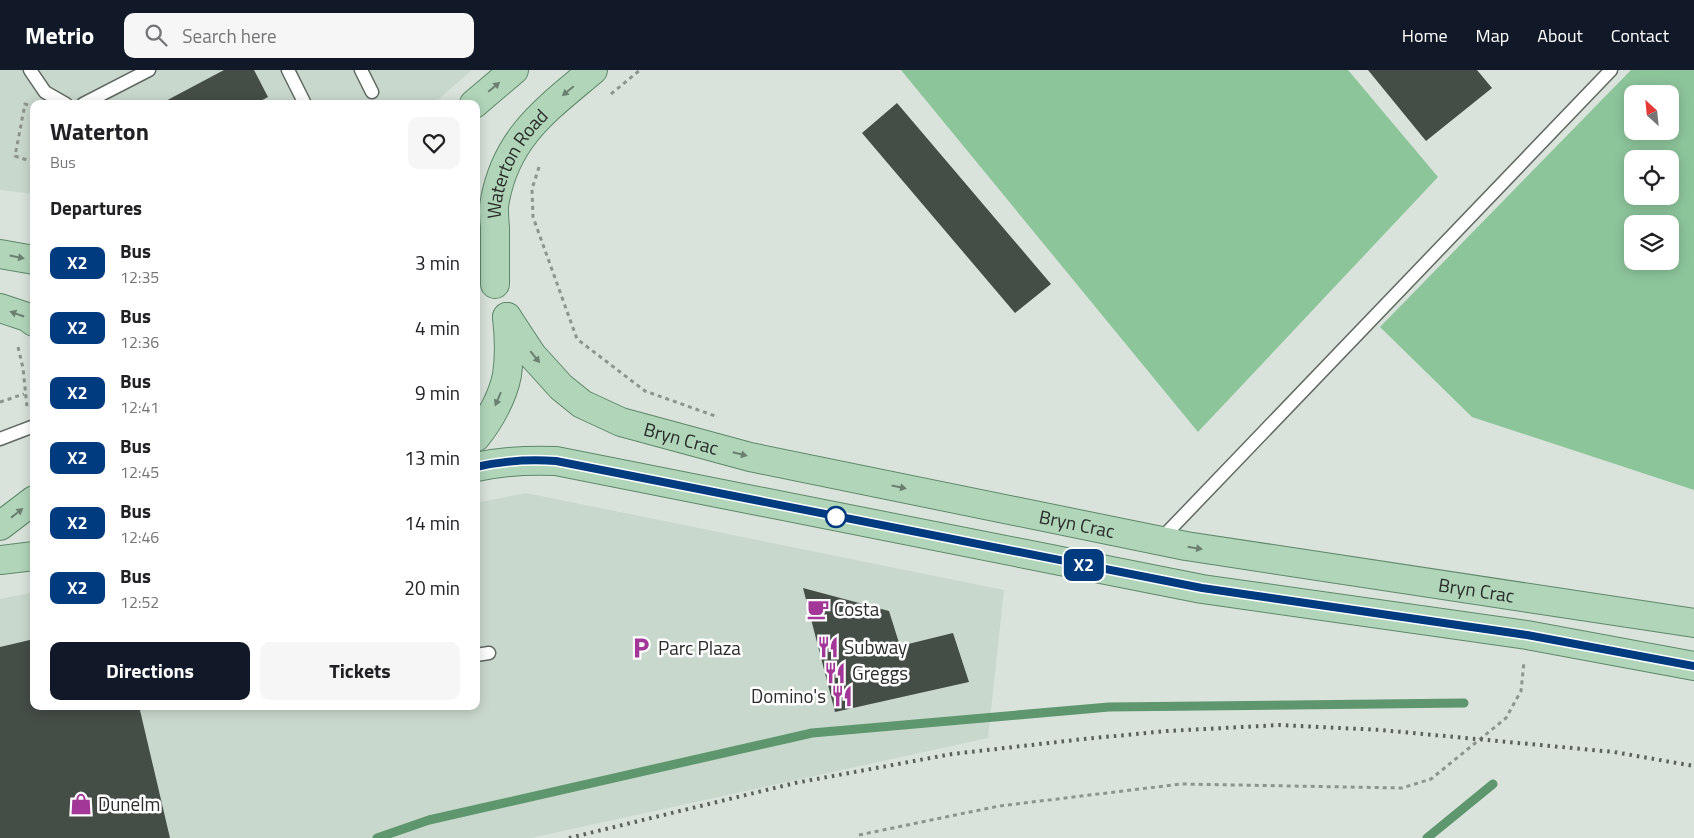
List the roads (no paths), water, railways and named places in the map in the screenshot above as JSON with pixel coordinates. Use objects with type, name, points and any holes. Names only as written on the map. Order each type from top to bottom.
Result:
[{"type":"main road","points":[[479,100],[514,70]]},
{"type":"main road","name":"Waterton Road","points":[[495,284],[494,202],[500,179],[510,154],[524,132],[543,112],[594,70]]},
{"type":"main road","points":[[0,254],[30,259]]},
{"type":"main road","points":[[480,263],[495,284],[507,317],[508,350],[507,375],[498,402],[480,431]]},
{"type":"main road","points":[[0,308],[30,319]]},
{"type":"main road","name":"Bryn Crac","points":[[507,317],[532,355],[561,387],[582,404],[621,422],[750,456],[1196,548],[1694,623]]},
{"type":"main road","name":"Bryn Crac","points":[[480,466],[496,462],[556,461],[1202,588],[1527,635],[1694,666]]},
{"type":"main road","points":[[0,526],[30,503]]},
{"type":"main road","points":[[0,560],[30,556]]},
{"type":"lane","points":[[30,70],[46,92],[59,100]]},
{"type":"lane","points":[[91,100],[148,70]]},
{"type":"lane","points":[[288,70],[302,100]]},
{"type":"lane","points":[[361,70],[372,92]]},
{"type":"lane","points":[[1159,541],[1611,70]]},
{"type":"lane","points":[[0,439],[30,428]]},
{"type":"waterway","points":[[377,838],[429,820],[812,733],[1109,707],[1464,703]]},
{"type":"waterway","points":[[1427,838],[1493,784]]},
{"type":"railway","points":[[569,838],[795,783],[952,754],[1167,731],[1280,725],[1381,730],[1614,752],[1694,766]]},
{"type":"place","name":"Costa","points":[[818,609]]},
{"type":"place","name":"Subway","points":[[828,647]]},
{"type":"place","name":"Parc Plaza","points":[[641,648]]},
{"type":"place","name":"Greggs","points":[[835,673]]},
{"type":"place","name":"Domino's","points":[[842,696]]},
{"type":"place","name":"Dunelm","points":[[81,804]]}]
